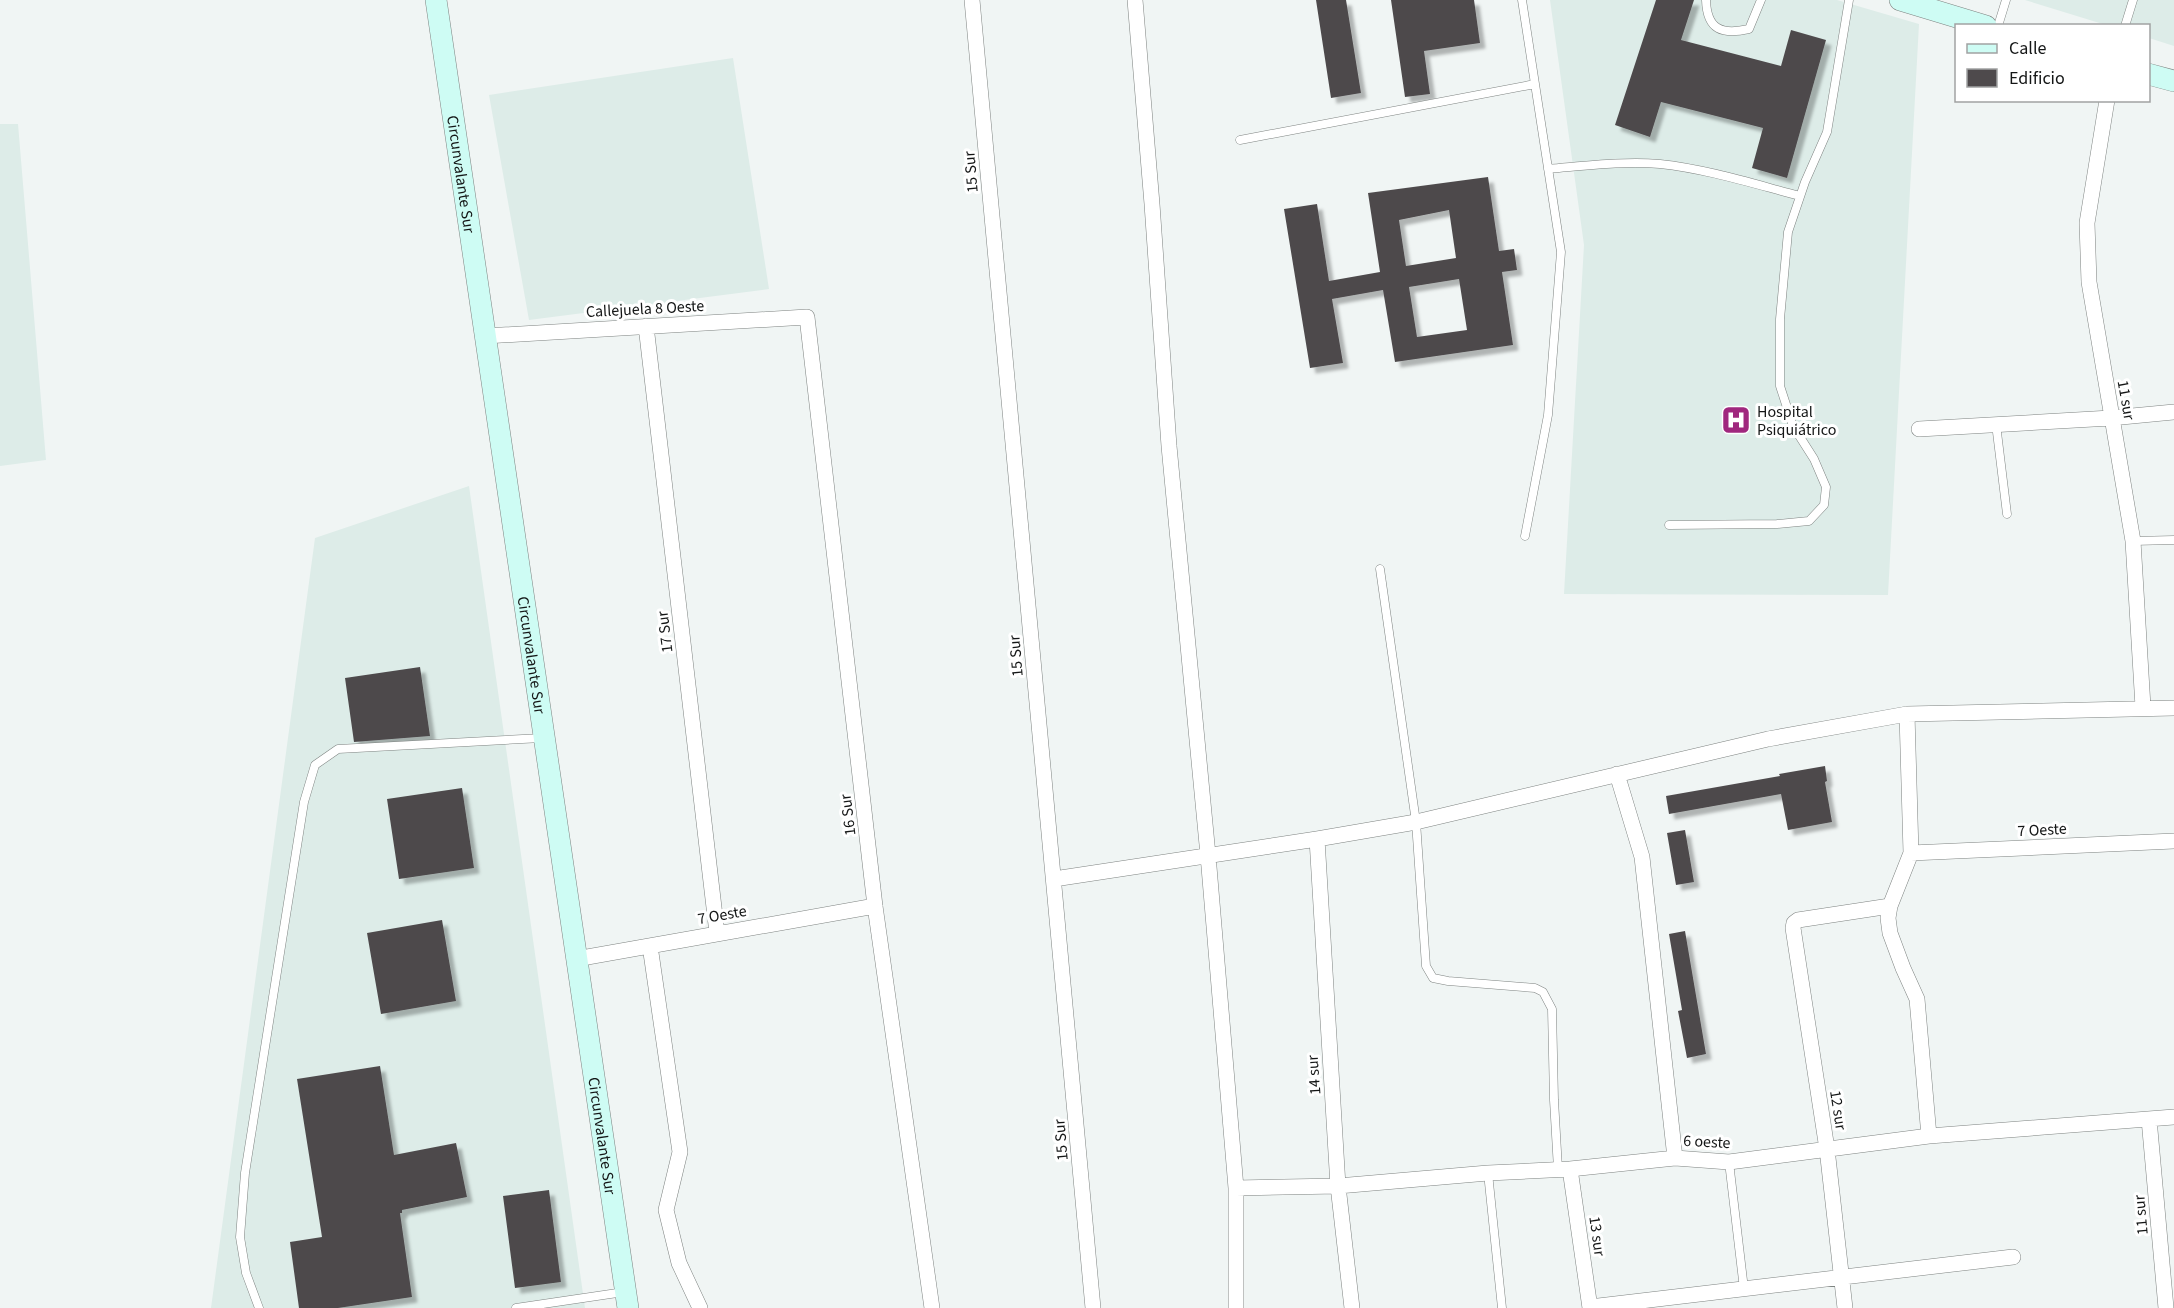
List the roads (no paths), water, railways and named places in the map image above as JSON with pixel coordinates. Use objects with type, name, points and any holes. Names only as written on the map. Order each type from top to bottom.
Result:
[{"type":"main road","name":"Circunvalante Sur","points":[[436,0],[627,1300]]},
{"type":"main road","points":[[1900,0],[1979,24]]},
{"type":"main road","points":[[2150,75],[2174,81]]},
{"type":"street","name":"15 Sur","points":[[972,0],[1093,1308]]},
{"type":"street","points":[[1135,0],[1169,447],[1208,855],[1236,1188],[1236,1308]]},
{"type":"street","name":"11 sur","points":[[2107,102],[2087,223],[2089,282],[2133,541],[2143,707]]},
{"type":"street","name":"Callejuela 8 Oeste","points":[[485,336],[807,317]]},
{"type":"street","name":"16 Sur","points":[[807,317],[875,906],[932,1308]]},
{"type":"street","name":"17 Sur","points":[[646,326],[717,933]]},
{"type":"street","points":[[1919,429],[2174,412]]},
{"type":"street","points":[[1054,879],[1416,822],[1768,739],[1907,714],[2174,708]]},
{"type":"street","points":[[1907,714],[1911,854],[1890,906],[1888,918],[1890,933],[1917,999],[1929,1136]]},
{"type":"street","points":[[1617,774],[1642,856],[1675,1158]]},
{"type":"street","name":"14 sur","points":[[1317,839],[1338,1186],[1352,1308]]},
{"type":"street","name":"7 Oeste","points":[[1911,854],[2174,841]]},
{"type":"street","name":"7 Oeste","points":[[576,960],[875,906]]},
{"type":"street","name":"12 sur","points":[[1845,1308],[1827,1149],[1793,928],[1794,923],[1798,920],[1890,906]]},
{"type":"street","points":[[650,946],[680,1152],[666,1210],[679,1263],[700,1308]]},
{"type":"street","name":"6 oeste","points":[[1236,1188],[1338,1186],[1675,1158],[1729,1162],[1929,1136],[2174,1117]]},
{"type":"street","name":"11 sur","points":[[2149,1119],[2166,1308]]},
{"type":"street","name":"13 sur","points":[[1564,1169],[1587,1308]]},
{"type":"street","points":[[1587,1308],[2013,1257]]},
{"type":"lane","points":[[1522,0],[1561,252],[1548,415],[1525,536]]},
{"type":"lane","points":[[1706,0],[1706,12],[1710,21],[1713,26],[1725,32],[1749,29],[1761,0]]},
{"type":"lane","points":[[1669,525],[1776,524],[1809,521],[1824,505],[1826,487],[1814,459],[1793,426],[1780,386],[1780,319],[1788,232],[1800,195],[1827,132],[1849,0]]},
{"type":"lane","points":[[1999,24],[2006,0]]},
{"type":"lane","points":[[2126,24],[2133,0]]},
{"type":"lane","points":[[1240,140],[1535,84]]},
{"type":"lane","points":[[1548,168],[1659,164],[1720,175],[1800,195]]},
{"type":"lane","points":[[1996,424],[2007,514]]},
{"type":"lane","points":[[2133,541],[2174,540]]},
{"type":"lane","points":[[1380,569],[1416,822],[1426,966],[1433,978],[1535,988],[1543,992],[1552,1009],[1554,1100],[1564,1169]]},
{"type":"lane","points":[[259,1308],[246,1273],[240,1237],[245,1173],[304,802],[315,765],[338,749],[543,738]]},
{"type":"lane","points":[[1729,1162],[1744,1289]]},
{"type":"lane","points":[[1488,1173],[1502,1308]]},
{"type":"lane","points":[[516,1308],[627,1300]]},
{"type":"place","name":"Hospital Psiquiátrico","points":[[1736,420]]}]
